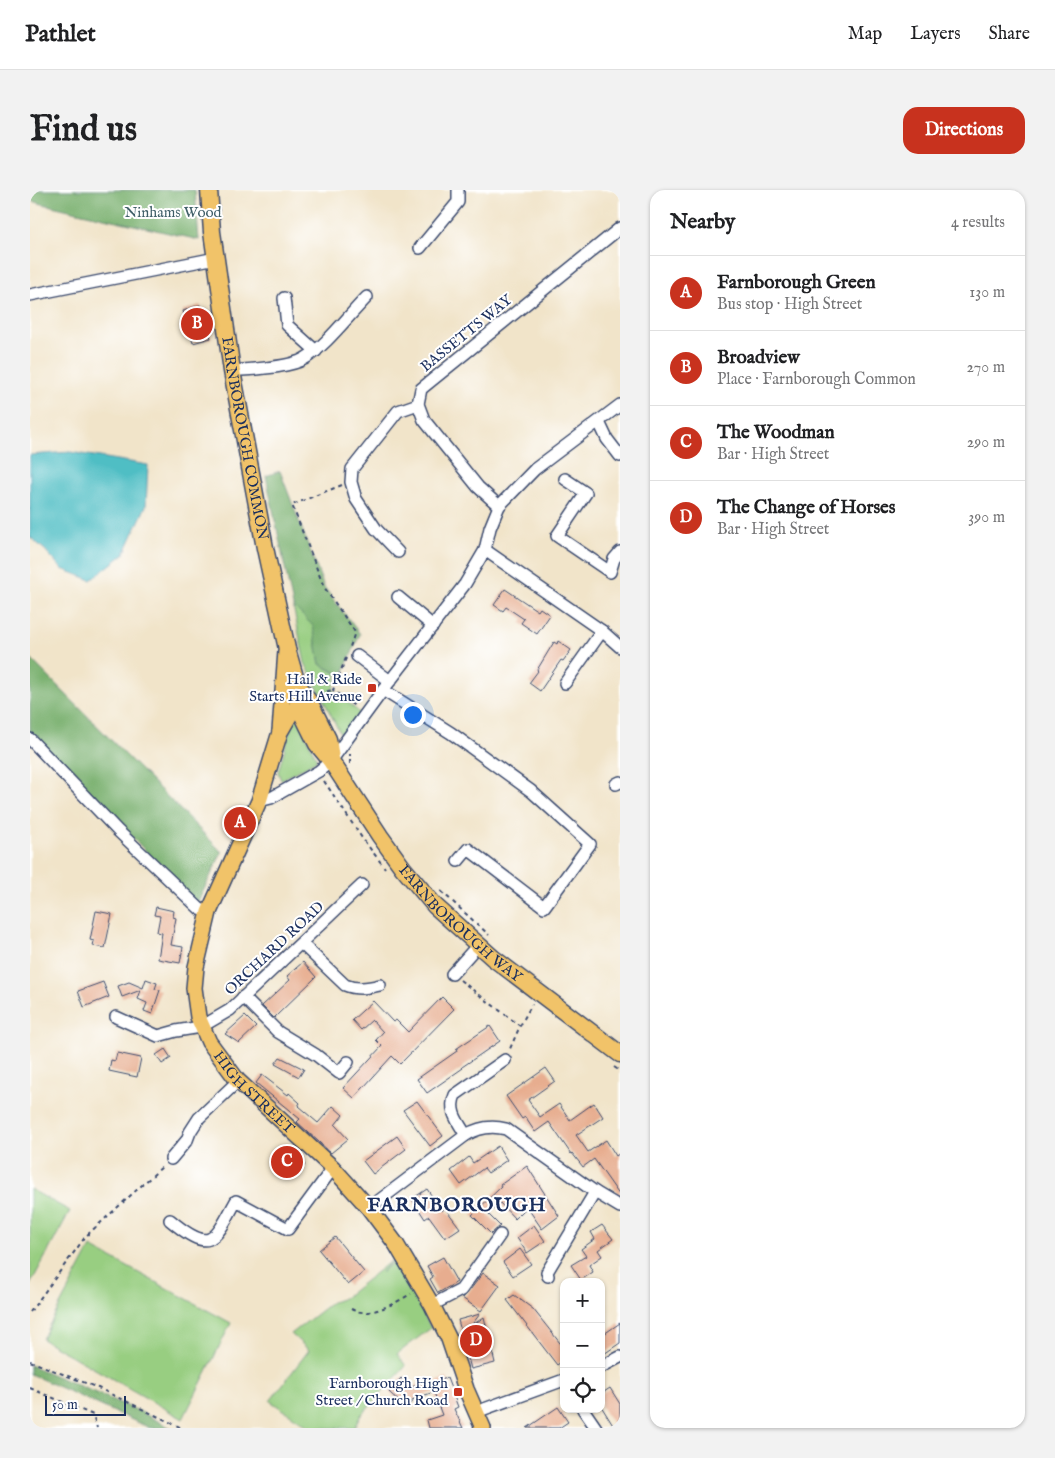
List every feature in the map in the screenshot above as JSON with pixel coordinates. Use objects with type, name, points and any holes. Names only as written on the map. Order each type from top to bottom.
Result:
[{"type":"highway","name":"FARNBOROUGH COMMON","points":[[210,190],[212,232],[232,371],[286,649],[303,694],[317,744],[331,761]]},
{"type":"highway","name":"FARNBOROUGH WAY","points":[[331,761],[380,836],[415,884],[448,919],[478,946],[620,1054]]},
{"type":"main road","name":"HIGH STREET","points":[[280,732],[286,649]]},
{"type":"main road","name":"HIGH STREET","points":[[303,694],[280,732],[259,801],[209,912],[198,954],[194,988],[196,1007],[201,1027],[213,1048],[238,1081],[333,1168],[369,1208],[396,1244],[432,1305],[449,1339],[483,1428]]},
{"type":"street","points":[[420,248],[458,202],[458,190]]},
{"type":"street","name":"BASSETTS WAY","points":[[418,404],[421,389],[620,228]]},
{"type":"street","points":[[30,295],[216,258]]},
{"type":"street","points":[[232,371],[284,365],[303,360],[316,351],[367,296]]},
{"type":"street","points":[[284,298],[287,325],[316,351]]},
{"type":"street","points":[[398,552],[376,529],[356,499],[351,482],[352,469],[398,411],[418,404],[424,420],[478,487],[499,506]]},
{"type":"street","points":[[259,801],[271,798],[319,771],[331,761],[390,680],[466,584],[485,550],[490,528],[499,506],[535,469],[620,405]]},
{"type":"street","points":[[599,422],[607,439],[620,456]]},
{"type":"street","points":[[565,479],[586,493],[557,536],[610,572],[614,560],[620,552]]},
{"type":"street","points":[[485,550],[602,631],[620,647]]},
{"type":"street","points":[[398,597],[433,626]]},
{"type":"street","points":[[565,683],[602,631]]},
{"type":"street","points":[[351,654],[390,680]]},
{"type":"street","points":[[383,690],[451,734],[531,791],[590,844],[544,906],[468,849],[458,861]]},
{"type":"street","points":[[30,739],[125,838],[200,910],[209,912]]},
{"type":"street","name":"ORCHARD ROAD","points":[[201,1027],[224,1014],[302,944],[362,885]]},
{"type":"street","points":[[302,944],[345,986],[353,989],[362,989],[380,985]]},
{"type":"street","points":[[452,974],[478,946]]},
{"type":"street","points":[[243,997],[278,1032],[316,1054],[338,1073],[348,1062]]},
{"type":"street","points":[[116,1017],[158,1036],[201,1027]]},
{"type":"street","points":[[466,1135],[457,1122],[452,1109],[455,1095],[505,1060]]},
{"type":"street","points":[[171,1159],[187,1140],[199,1118],[238,1081]]},
{"type":"street","points":[[369,1208],[466,1135],[484,1127],[499,1127],[506,1130],[620,1208]]},
{"type":"street","points":[[170,1220],[186,1233],[198,1240],[204,1240],[216,1235],[220,1231],[236,1201],[288,1229],[333,1168]]},
{"type":"street","points":[[548,1276],[547,1272],[595,1192]]},
{"type":"street","points":[[432,1305],[461,1290],[500,1235]]},
{"type":"street","points":[[605,1365],[620,1357]]},
{"type":"street","points":[[476,1412],[560,1381]]},
{"type":"street","points":[[586,1413],[596,1428]]},
{"type":"path","points":[[333,690],[351,654],[356,632],[324,587],[292,505],[351,482]]},
{"type":"path","points":[[303,694],[333,690],[366,714]]},
{"type":"path","points":[[350,753],[349,762],[354,770]]},
{"type":"path","points":[[438,888],[494,939]]},
{"type":"path","points":[[452,974],[520,1026]]},
{"type":"path","points":[[505,1060],[520,1026],[538,993]]},
{"type":"path","points":[[30,1312],[86,1236],[171,1159]]},
{"type":"path","points":[[351,1308],[358,1313],[366,1313],[388,1306],[423,1289]]},
{"type":"path","points":[[30,1361],[98,1388],[182,1428]]},
{"type":"path","points":[[30,1388],[93,1415],[97,1428]]},
{"type":"green space","name":"Ninhams Wood","points":[[30,190],[195,190],[199,240],[30,201]]},
{"type":"green space","points":[[280,471],[324,587],[360,634],[342,676],[320,664],[313,626],[293,606],[266,476]]},
{"type":"green space","points":[[293,606],[314,626],[320,664],[337,674],[333,690],[360,713],[341,735],[305,663]]},
{"type":"green space","points":[[30,658],[222,852],[197,904],[30,732]]},
{"type":"green space","points":[[293,720],[299,720],[317,760],[281,780],[278,772]]},
{"type":"green space","points":[[30,1189],[70,1211],[30,1285]]},
{"type":"green space","points":[[91,1247],[231,1323],[183,1419],[42,1339]]},
{"type":"green space","points":[[392,1260],[381,1273],[394,1261],[431,1328],[397,1354],[406,1366],[361,1415],[354,1428],[311,1428],[270,1401],[309,1350],[291,1334],[332,1302],[344,1298]]},
{"type":"green space","points":[[30,1365],[139,1411],[171,1428],[150,1428],[30,1374]]},
{"type":"water","points":[[70,452],[148,465],[146,506],[124,554],[91,580],[62,569],[30,537],[30,455]]},
{"type":"building","points":[[200,305],[211,338],[193,343],[183,311]]},
{"type":"building","points":[[505,589],[538,611],[540,608],[550,615],[537,634],[521,623],[524,619],[506,607],[503,611],[494,605]]},
{"type":"building","points":[[558,641],[571,650],[563,661],[561,660],[540,691],[529,683],[554,642],[557,644]]},
{"type":"building","points":[[156,907],[174,911],[173,917],[176,918],[171,945],[183,947],[180,963],[158,959],[162,933],[157,932],[160,916],[154,915]]},
{"type":"building","points":[[96,911],[112,914],[105,948],[93,946],[94,941],[90,940]]},
{"type":"building","points":[[303,962],[316,977],[274,1018],[262,1006],[290,980],[287,976]]},
{"type":"building","points":[[146,979],[157,983],[155,989],[160,990],[152,1014],[144,1011],[147,1003],[138,999],[141,990],[122,997],[118,986],[129,982],[143,988]]},
{"type":"building","points":[[103,982],[109,997],[84,1007],[78,991]]},
{"type":"building","points":[[442,997],[454,1009],[400,1064],[392,1056],[354,1098],[343,1088],[382,1046],[376,1040],[383,1032],[372,1020],[361,1030],[352,1020],[373,1001],[393,1022],[396,1020],[408,1032]]},
{"type":"building","points":[[245,1016],[256,1027],[239,1043],[225,1034]]},
{"type":"building","points":[[490,1026],[500,1041],[427,1093],[417,1079]]},
{"type":"building","points":[[165,1049],[171,1058],[162,1064],[156,1055]]},
{"type":"building","points":[[117,1053],[141,1058],[137,1077],[109,1071],[111,1060],[115,1061]]},
{"type":"building","points":[[280,1057],[304,1069],[299,1077],[275,1064]]},
{"type":"building","points":[[546,1068],[555,1081],[528,1100],[540,1117],[559,1104],[570,1120],[594,1103],[603,1117],[576,1135],[588,1152],[606,1140],[616,1156],[620,1153],[620,1196],[594,1159],[583,1167],[571,1154],[549,1122],[535,1132],[525,1117],[522,1119],[506,1096]]},
{"type":"building","points":[[262,1075],[288,1095],[289,1093],[300,1103],[298,1106],[318,1123],[333,1106],[343,1115],[335,1125],[348,1139],[331,1153],[297,1122],[300,1119],[256,1083]]},
{"type":"building","points":[[417,1101],[443,1136],[430,1146],[403,1110]]},
{"type":"building","points":[[397,1136],[406,1149],[373,1174],[363,1161]]},
{"type":"building","points":[[286,1145],[305,1165],[291,1178],[272,1158]]},
{"type":"building","points":[[498,1146],[507,1160],[488,1173],[484,1168],[461,1185],[451,1171],[469,1157],[473,1163]]},
{"type":"building","points":[[527,1166],[559,1216],[542,1229],[527,1207],[515,1219],[500,1203],[488,1214],[500,1226],[491,1234],[472,1215],[501,1187],[500,1185]]},
{"type":"building","points":[[427,1189],[442,1211],[445,1208],[460,1228],[445,1238],[429,1216],[425,1219],[412,1199]]},
{"type":"building","points":[[534,1225],[545,1241],[527,1253],[517,1238]]},
{"type":"building","points":[[602,1225],[613,1239],[598,1250],[602,1256],[589,1265],[593,1272],[584,1278],[580,1278],[571,1265],[586,1256],[581,1249],[595,1239],[591,1232]]},
{"type":"building","points":[[335,1237],[364,1272],[348,1285],[319,1250]]},
{"type":"building","points":[[520,1249],[531,1264],[513,1276],[503,1262]]},
{"type":"building","points":[[443,1257],[457,1282],[438,1293],[430,1279],[433,1277],[427,1266]]},
{"type":"building","points":[[483,1273],[500,1285],[481,1311],[462,1298]]},
{"type":"building","points":[[514,1295],[533,1309],[560,1343],[560,1363],[557,1365],[507,1300]]},
{"type":"building","points":[[480,1314],[470,1327],[484,1317],[495,1363],[471,1369],[458,1320]]},
{"type":"building","points":[[620,1323],[620,1343],[605,1353],[605,1333]]},
{"type":"building","points":[[401,1378],[412,1387],[427,1381],[428,1384],[447,1378],[458,1407],[454,1409],[463,1428],[429,1428],[427,1420],[442,1415],[437,1402],[440,1401],[437,1401],[434,1392],[414,1399],[409,1405],[404,1406],[389,1392]]},
{"type":"building","points":[[610,1388],[620,1404],[620,1423],[614,1427],[605,1412],[605,1391]]},
{"type":"building","points":[[558,1407],[560,1413],[568,1422],[559,1428],[527,1428]]},
{"type":"place","name":"Broadview","points":[[197,324]]},
{"type":"place","name":"Hail & Ride Starts Hill Avenue","points":[[372,688]]},
{"type":"place","name":"Farnborough Green","points":[[240,823]]},
{"type":"place","name":"The Woodman","points":[[287,1162]]},
{"type":"place","name":"The Change of Horses","points":[[476,1341]]},
{"type":"place","name":"Farnborough High Street / Church Road","points":[[458,1392]]},
{"type":"district","name":"FARNBOROUGH","points":[[457,1204]]}]
